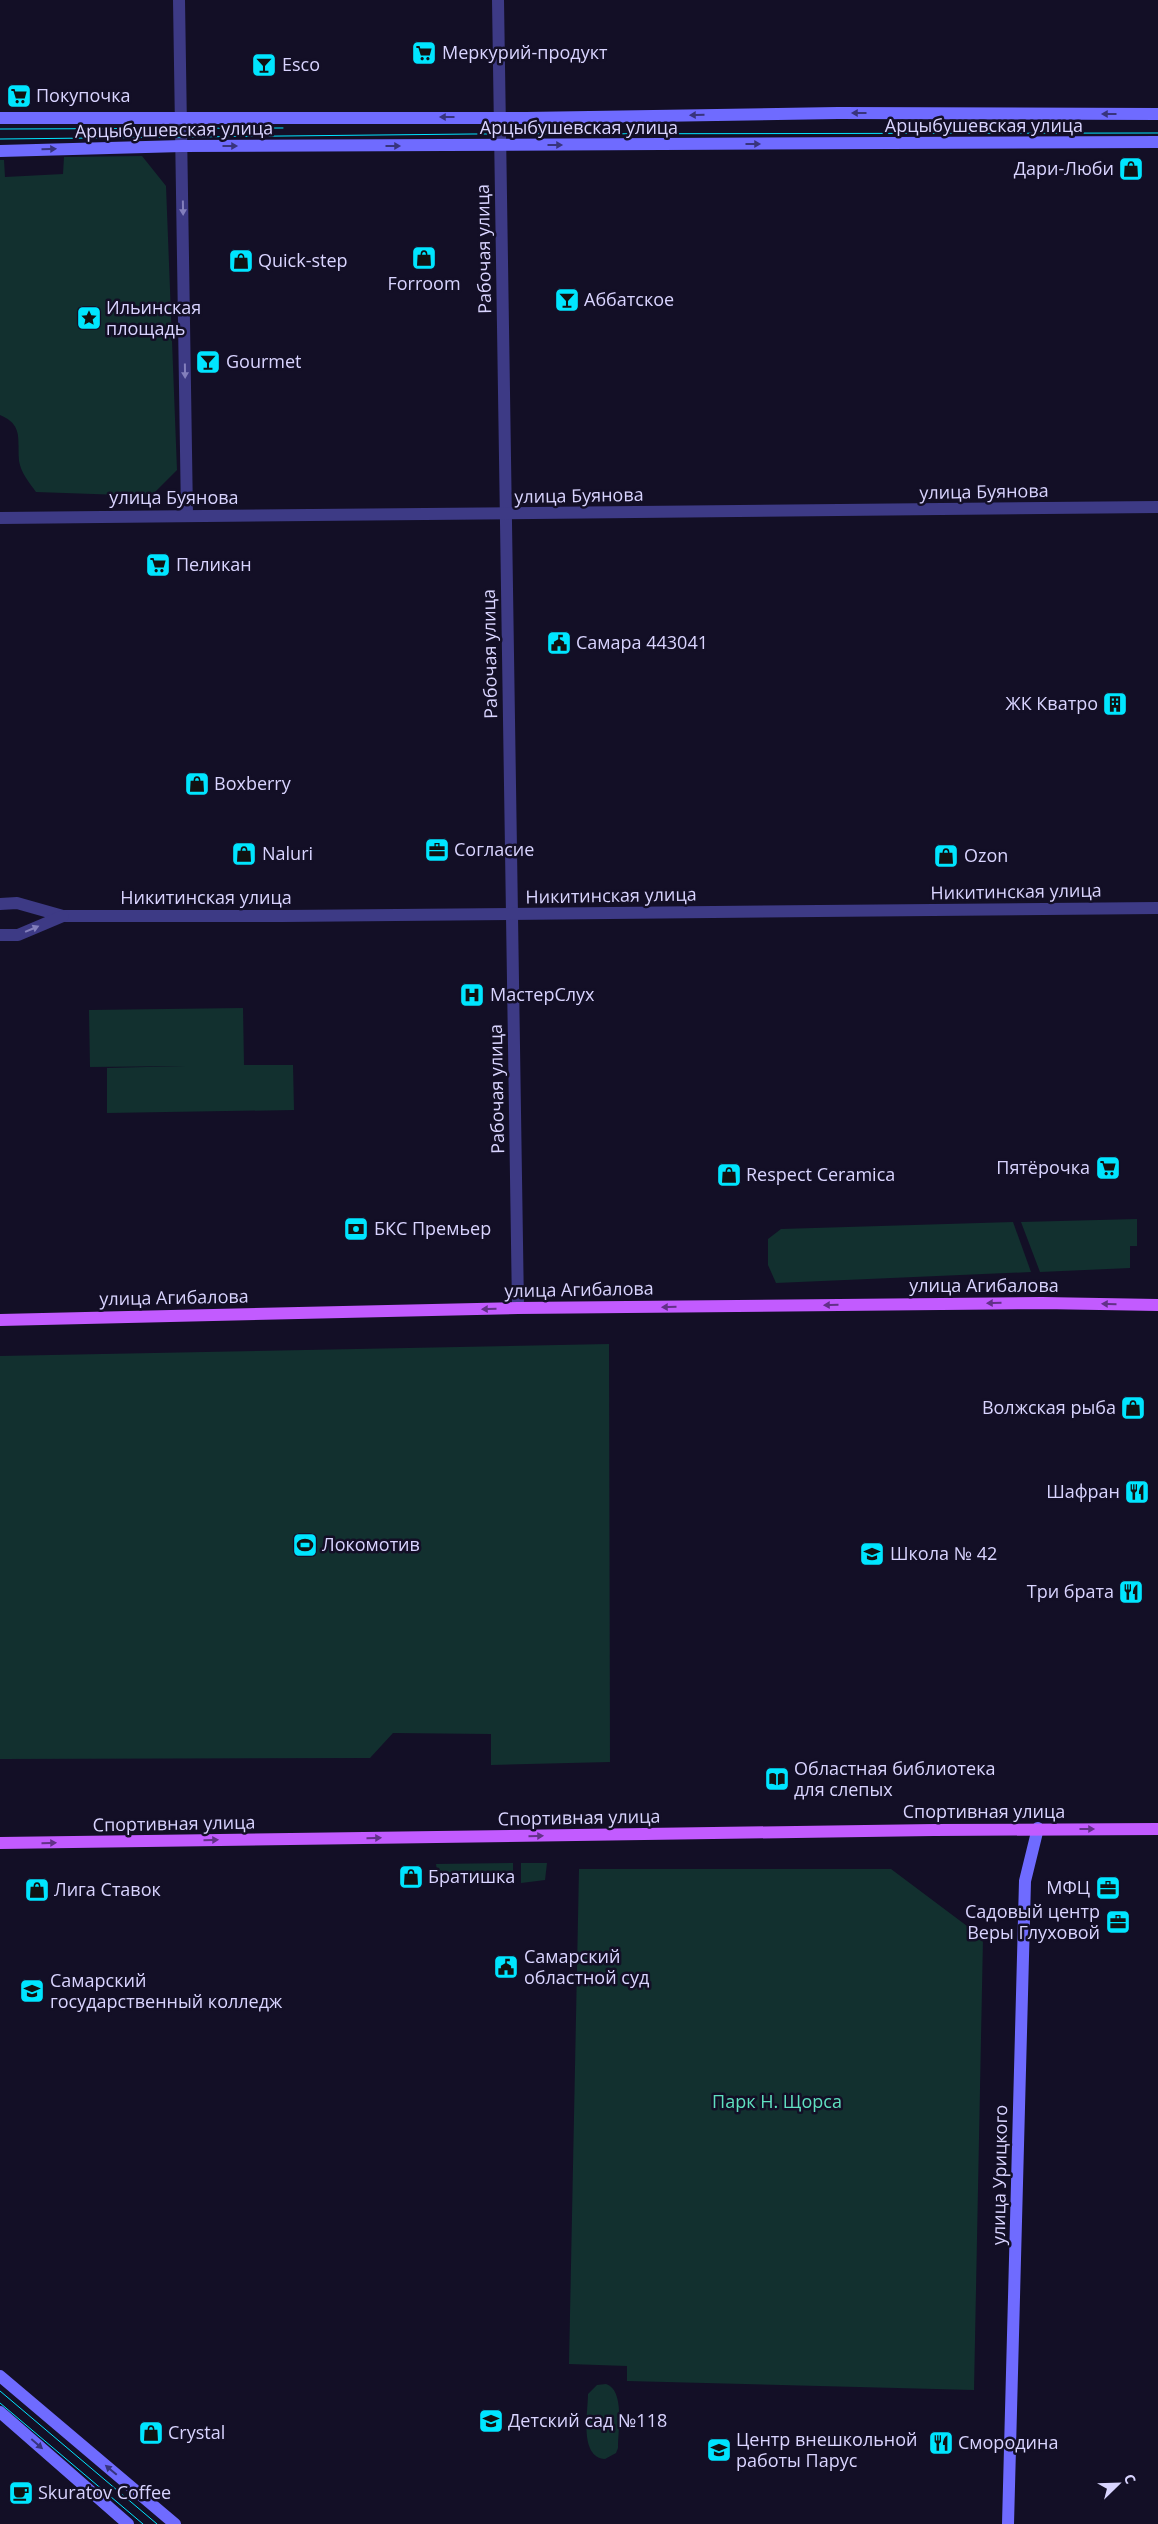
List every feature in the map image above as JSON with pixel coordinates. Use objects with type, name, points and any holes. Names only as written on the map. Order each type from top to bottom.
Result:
[{"type":"main road","name":"Арцыбушевская улица","points":[[0,118],[500,117],[838,113],[1158,114]]},
{"type":"main road","name":"Арцыбушевская улица","points":[[0,151],[182,146],[1158,142]]},
{"type":"main road","name":"улица Агибалова","points":[[0,1320],[518,1308],[1042,1303],[1158,1304]]},
{"type":"main road","name":"Спортивная улица","points":[[0,1844],[1038,1828],[1158,1828]]},
{"type":"main road","name":"улица Урицкого","points":[[1008,2524],[1025,1881],[1038,1828]]},
{"type":"main road","points":[[0,2376],[175,2524]]},
{"type":"main road","points":[[0,2412],[128,2524]]},
{"type":"street","points":[[179,0],[187,515]]},
{"type":"street","name":"Рабочая улица","points":[[498,0],[518,1308]]},
{"type":"street","name":"улица Буянова","points":[[0,518],[187,515],[506,515],[1158,507]]},
{"type":"street","name":"Никитинская улица","points":[[0,904],[17,903],[64,916],[1158,908]]},
{"type":"street","name":"Никитинская улица","points":[[0,935],[18,935],[64,916]]},
{"type":"green space","name":"Ильинская площадь","points":[[142,156],[166,186],[177,470],[151,496],[36,492],[20,465],[16,428],[13,423],[0,415],[0,160],[4,160],[5,177],[63,174],[64,157]]},
{"type":"green space","points":[[243,1008],[244,1065],[293,1065],[294,1110],[107,1113],[107,1068],[185,1066],[90,1067],[89,1010]]},
{"type":"green space","points":[[1137,1219],[1137,1246],[1130,1246],[1130,1268],[1040,1272],[1021,1222]]},
{"type":"green space","points":[[1013,1222],[1031,1272],[776,1283],[768,1265],[768,1239],[781,1229]]},
{"type":"green space","name":"Локомотив","points":[[609,1344],[610,1762],[491,1765],[491,1734],[393,1733],[370,1758],[0,1759],[0,1356]]},
{"type":"green space","points":[[513,1863],[513,1879],[509,1881],[443,1883],[439,1882],[436,1864]]},
{"type":"green space","points":[[521,1863],[547,1863],[545,1880],[521,1883]]},
{"type":"green space","name":"Парк Н. Щорса","points":[[579,1869],[891,1869],[983,1938],[974,2390],[627,2381],[627,2366],[569,2364]]},
{"type":"green space","points":[[606,2384],[616,2394],[619,2421],[618,2448],[616,2453],[605,2459],[591,2451],[588,2443],[587,2422],[588,2394],[597,2385]]},
{"type":"tram line","points":[[0,129],[283,128]]},
{"type":"tram line","points":[[0,139],[472,134],[1158,133]]},
{"type":"tram line","points":[[0,2391],[157,2524]]},
{"type":"tram line","points":[[0,2403],[143,2524]]},
{"type":"place","name":"Меркурий-продукт","points":[[424,53]]},
{"type":"place","name":"Esco","points":[[264,65]]},
{"type":"place","name":"Покупочка","points":[[19,96]]},
{"type":"place","name":"Дари-Люби","points":[[1131,169]]},
{"type":"place","name":"Forroom","points":[[424,258]]},
{"type":"place","name":"Quick-step","points":[[241,261]]},
{"type":"place","name":"Аббатское","points":[[567,300]]},
{"type":"place","name":"Ильинская площадь","points":[[89,318]]},
{"type":"place","name":"Gourmet","points":[[208,362]]},
{"type":"place","name":"Пеликан","points":[[158,565]]},
{"type":"place","name":"Самара 443041","points":[[559,643]]},
{"type":"place","name":"ЖК Кватро","points":[[1115,704]]},
{"type":"place","name":"Boxberry","points":[[197,784]]},
{"type":"place","name":"Согласие","points":[[437,850]]},
{"type":"place","name":"Naluri","points":[[244,854]]},
{"type":"place","name":"Ozon","points":[[946,856]]},
{"type":"place","name":"МастерСлух","points":[[472,995]]},
{"type":"place","name":"Пятёрочка","points":[[1108,1168]]},
{"type":"place","name":"Respect Ceramica","points":[[729,1175]]},
{"type":"place","name":"БКС Премьер","points":[[356,1229]]},
{"type":"place","name":"Волжская рыба","points":[[1133,1408]]},
{"type":"place","name":"Шафран","points":[[1137,1492]]},
{"type":"place","name":"Локомотив","points":[[305,1545]]},
{"type":"place","name":"Школа № 42","points":[[872,1554]]},
{"type":"place","name":"Три брата","points":[[1131,1592]]},
{"type":"place","name":"Областная библиотека для слепых","points":[[777,1779]]},
{"type":"place","name":"Братишка","points":[[411,1877]]},
{"type":"place","name":"МФЦ","points":[[1108,1888]]},
{"type":"place","name":"Лига Ставок","points":[[37,1890]]},
{"type":"place","name":"Садовый центр Веры Глуховой","points":[[1118,1922]]},
{"type":"place","name":"Самарский областной суд","points":[[506,1967]]},
{"type":"place","name":"Самарский государственный колледж","points":[[32,1991]]},
{"type":"place","name":"Детский сад №118","points":[[491,2421]]},
{"type":"place","name":"Crystal","points":[[151,2433]]},
{"type":"place","name":"Смородина","points":[[941,2443]]},
{"type":"place","name":"Центр внешкольной работы Парус","points":[[719,2450]]},
{"type":"place","name":"Skuratov Coffee","points":[[21,2493]]}]
